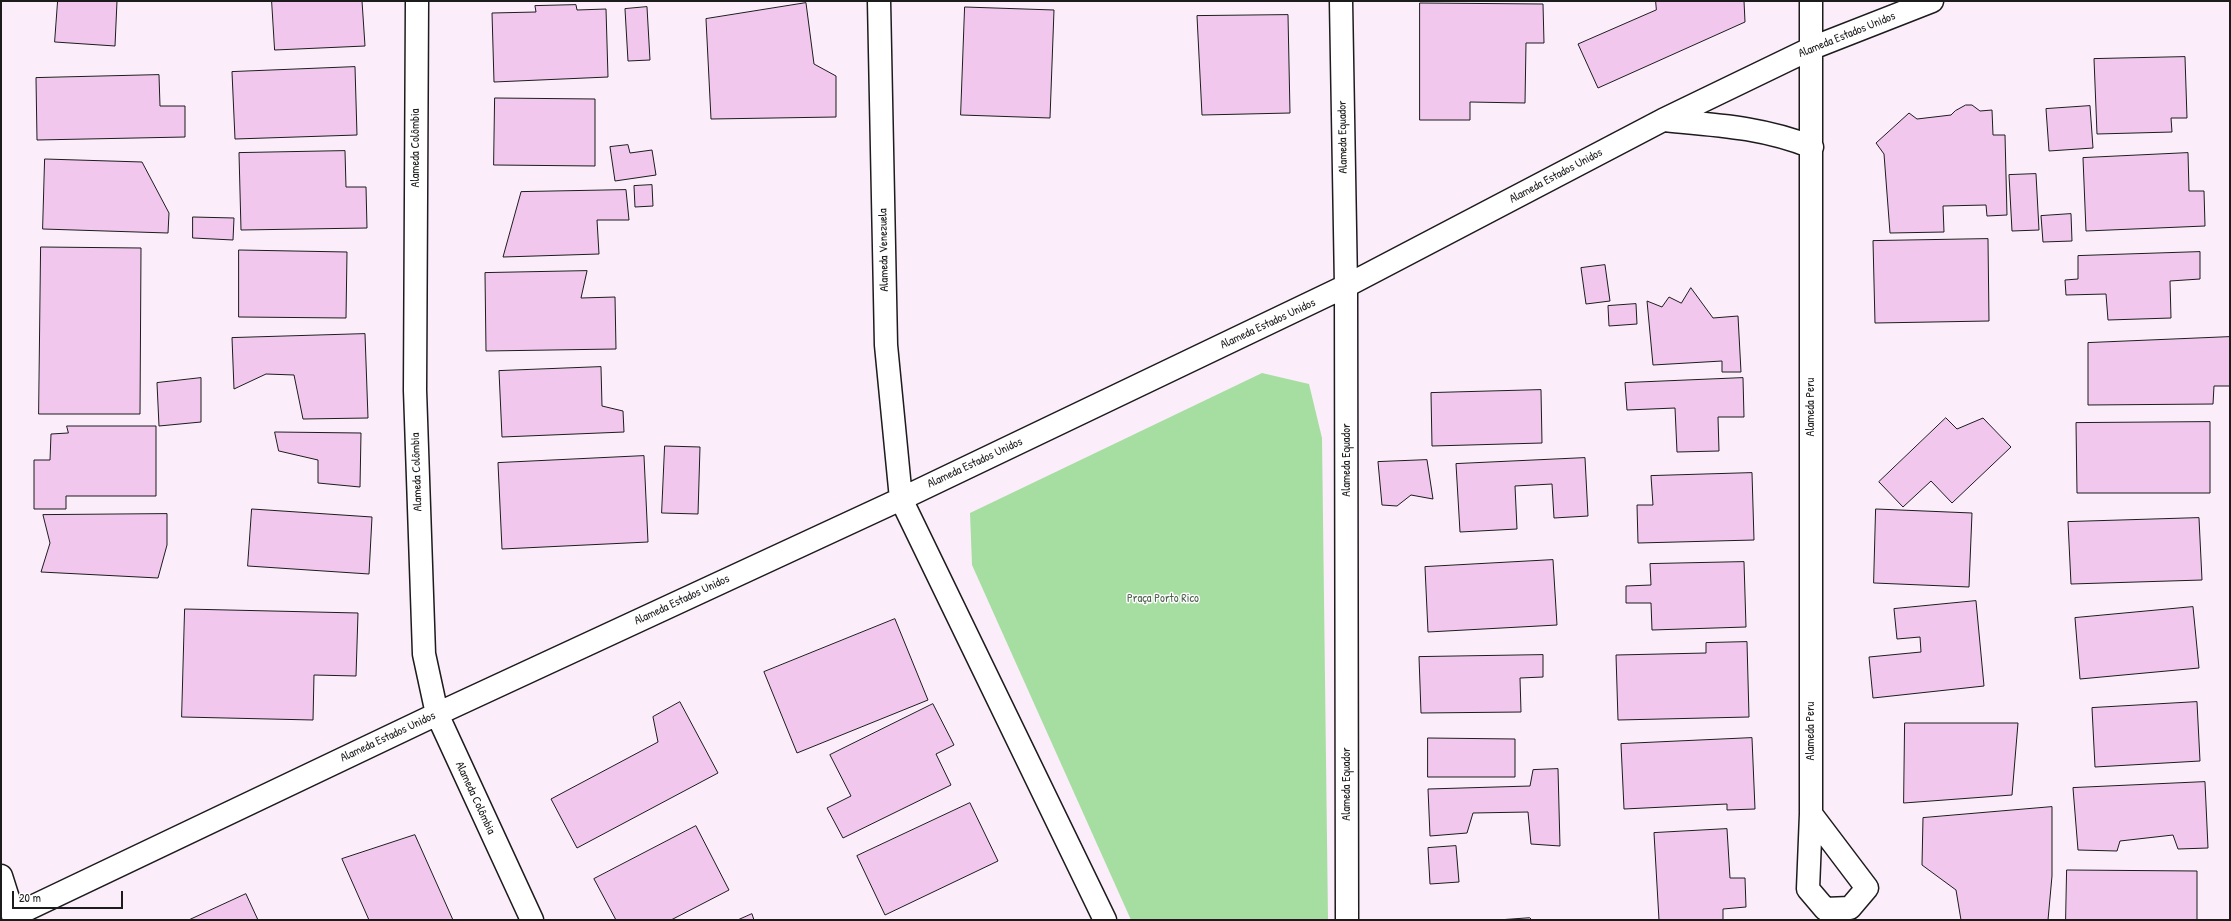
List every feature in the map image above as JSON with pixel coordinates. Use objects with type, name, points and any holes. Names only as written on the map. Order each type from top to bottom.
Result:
[{"type":"street","name":"Alameda Colômbia","points":[[417,1],[414,390],[424,654],[437,714],[532,920]]},
{"type":"street","name":"Alameda Venezuela","points":[[879,1],[886,345],[901,499]]},
{"type":"street","name":"Alameda Equador","points":[[1341,1],[1346,286],[1347,920]]},
{"type":"street","name":"Alameda Peru","points":[[1811,1],[1811,814]]},
{"type":"street","name":"Alameda Estados Unidos","points":[[14,918],[437,714],[901,499],[1346,286],[1663,120],[1812,48],[1932,1]]},
{"type":"street","points":[[1663,120],[1754,129],[1788,137],[1812,147]]},
{"type":"street","points":[[901,499],[1105,920]]},
{"type":"street","points":[[1,876],[14,918]]},
{"type":"green space","name":"Praça Porto Rico","points":[[1262,373],[1309,384],[1322,438],[1328,920],[1131,920],[972,565],[970,513]]},
{"type":"building","points":[[58,1],[117,1],[115,46],[55,42]]},
{"type":"building","points":[[272,1],[362,1],[365,46],[275,50]]},
{"type":"building","points":[[1656,1],[1744,1],[1745,22],[1598,88],[1578,44],[1656,10]]},
{"type":"building","points":[[806,3],[814,64],[836,76],[836,117],[711,119],[706,19]]},
{"type":"building","points":[[1420,3],[1543,4],[1544,43],[1526,43],[1525,103],[1470,102],[1470,120],[1420,120]]},
{"type":"building","points":[[576,5],[577,10],[606,9],[608,77],[494,82],[492,13],[536,12],[535,6]]},
{"type":"building","points":[[647,7],[650,60],[628,61],[625,9]]},
{"type":"building","points":[[965,7],[1054,10],[1050,118],[961,115]]},
{"type":"building","points":[[1288,15],[1290,113],[1202,115],[1197,16]]},
{"type":"building","points":[[2185,57],[2187,118],[2171,118],[2172,132],[2097,134],[2094,59]]},
{"type":"building","points":[[355,67],[357,135],[235,139],[232,72]]},
{"type":"building","points":[[159,75],[160,106],[185,106],[185,137],[37,140],[36,78]]},
{"type":"building","points":[[495,98],[595,99],[595,166],[494,165]]},
{"type":"building","points":[[1966,105],[1972,105],[1980,111],[1992,110],[1993,135],[2005,135],[2007,215],[1987,216],[1986,205],[1943,206],[1944,232],[1890,233],[1884,154],[1876,143],[1909,113],[1917,119],[1951,115]]},
{"type":"building","points":[[2090,106],[2093,148],[2049,151],[2046,109]]},
{"type":"building","points":[[628,145],[630,153],[652,150],[656,175],[615,181],[610,147]]},
{"type":"building","points":[[345,151],[346,187],[366,187],[367,228],[241,230],[239,153]]},
{"type":"building","points":[[2188,153],[2189,191],[2204,191],[2205,226],[2086,231],[2083,158]]},
{"type":"building","points":[[45,159],[142,162],[169,213],[168,233],[43,229]]},
{"type":"building","points":[[2036,174],[2039,230],[2012,231],[2009,175]]},
{"type":"building","points":[[652,185],[653,206],[635,207],[634,186]]},
{"type":"building","points":[[626,190],[629,220],[597,220],[599,254],[503,257],[521,192]]},
{"type":"building","points":[[2071,214],[2072,241],[2043,242],[2041,216]]},
{"type":"building","points":[[193,217],[234,218],[233,240],[193,238]]},
{"type":"building","points":[[1988,239],[1989,321],[1875,323],[1873,241]]},
{"type":"building","points":[[41,247],[141,248],[140,414],[39,414]]},
{"type":"building","points":[[239,250],[347,252],[346,318],[239,317]]},
{"type":"building","points":[[2200,252],[2200,279],[2170,281],[2171,318],[2108,320],[2106,294],[2066,295],[2065,280],[2078,279],[2078,256]]},
{"type":"building","points":[[1605,265],[1610,301],[1586,304],[1581,268]]},
{"type":"building","points":[[587,271],[581,298],[615,297],[616,349],[486,351],[485,273]]},
{"type":"building","points":[[1691,288],[1713,318],[1738,316],[1741,372],[1722,372],[1722,361],[1653,365],[1647,301],[1662,307],[1669,297],[1681,303]]},
{"type":"building","points":[[1636,304],[1637,324],[1609,326],[1608,306]]},
{"type":"building","points":[[365,334],[368,418],[303,419],[294,375],[266,374],[234,389],[232,338]]},
{"type":"building","points":[[2230,337],[2230,386],[2214,386],[2213,404],[2088,405],[2088,343]]},
{"type":"building","points":[[601,367],[602,406],[623,411],[624,432],[502,437],[499,371]]},
{"type":"building","points":[[201,378],[201,422],[159,426],[157,383]]},
{"type":"building","points":[[1743,378],[1744,417],[1718,417],[1719,451],[1677,452],[1675,408],[1627,410],[1625,383]]},
{"type":"building","points":[[1541,390],[1542,443],[1432,446],[1431,393]]},
{"type":"building","points":[[1946,418],[1957,429],[1983,418],[2011,447],[1952,503],[1931,481],[1903,507],[1879,482]]},
{"type":"building","points":[[2210,422],[2210,493],[2077,493],[2076,423]]},
{"type":"building","points":[[67,426],[156,426],[156,496],[66,496],[66,509],[34,509],[34,460],[50,460],[51,434],[68,433]]},
{"type":"building","points":[[275,432],[361,433],[360,487],[318,483],[318,460],[279,451]]},
{"type":"building","points":[[665,446],[700,447],[698,514],[662,513]]},
{"type":"building","points":[[644,456],[648,542],[502,549],[498,463]]},
{"type":"building","points":[[1585,458],[1588,516],[1554,518],[1552,484],[1515,486],[1517,529],[1460,532],[1456,464]]},
{"type":"building","points":[[1427,460],[1433,499],[1411,495],[1397,506],[1382,505],[1378,462]]},
{"type":"building","points":[[1752,473],[1754,540],[1638,543],[1637,505],[1653,505],[1651,476]]},
{"type":"building","points":[[252,509],[372,517],[369,574],[248,566]]},
{"type":"building","points":[[1876,509],[1972,513],[1969,587],[1874,583]]},
{"type":"building","points":[[167,514],[167,545],[158,578],[41,572],[50,543],[43,515]]},
{"type":"building","points":[[2199,518],[2202,580],[2071,584],[2068,522]]},
{"type":"building","points":[[1553,560],[1557,625],[1428,632],[1425,567]]},
{"type":"building","points":[[1744,562],[1746,627],[1652,630],[1651,603],[1626,603],[1626,586],[1651,585],[1650,564]]},
{"type":"building","points":[[1976,601],[1984,686],[1873,698],[1869,657],[1921,652],[1920,637],[1897,639],[1894,609]]},
{"type":"building","points":[[2193,607],[2199,668],[2080,679],[2075,618]]},
{"type":"building","points":[[185,609],[358,613],[356,676],[314,675],[313,720],[182,717]]},
{"type":"building","points":[[895,619],[928,700],[797,753],[764,672]]},
{"type":"building","points":[[1747,642],[1749,717],[1618,720],[1616,655],[1706,653],[1706,643]]},
{"type":"building","points":[[1543,655],[1543,677],[1520,678],[1521,712],[1421,713],[1419,657]]},
{"type":"building","points":[[680,702],[718,773],[577,848],[551,799],[658,742],[653,717]]},
{"type":"building","points":[[2197,702],[2200,761],[2095,767],[2092,708]]},
{"type":"building","points":[[933,704],[954,745],[936,754],[951,785],[843,838],[827,808],[851,796],[830,755]]},
{"type":"building","points":[[1905,723],[2018,723],[2012,795],[1904,803]]},
{"type":"building","points":[[1428,738],[1515,739],[1515,777],[1428,777]]},
{"type":"building","points":[[1752,738],[1755,809],[1727,810],[1727,804],[1624,809],[1621,744]]},
{"type":"building","points":[[1558,769],[1560,846],[1531,844],[1528,812],[1473,813],[1467,833],[1430,836],[1428,789],[1530,786],[1533,770]]},
{"type":"building","points":[[2205,782],[2208,848],[2178,849],[2173,835],[2120,841],[2117,851],[2078,850],[2073,788]]},
{"type":"building","points":[[970,803],[998,861],[885,915],[857,856]]},
{"type":"building","points":[[2052,807],[2052,876],[2048,920],[1961,920],[1956,890],[1922,865],[1923,818]]},
{"type":"building","points":[[696,826],[729,890],[671,920],[616,920],[594,879]]},
{"type":"building","points":[[1727,829],[1730,878],[1745,878],[1746,907],[1723,909],[1723,920],[1659,920],[1654,833]]},
{"type":"building","points":[[415,835],[453,920],[369,920],[342,859]]},
{"type":"building","points":[[1456,846],[1459,882],[1430,884],[1428,848]]},
{"type":"building","points":[[2067,870],[2197,871],[2197,920],[2066,920]]},
{"type":"building","points":[[246,894],[258,920],[189,920]]},
{"type":"building","points":[[752,914],[754,920],[738,920]]},
{"type":"building","points":[[1530,918],[1532,920],[1498,920]]}]
